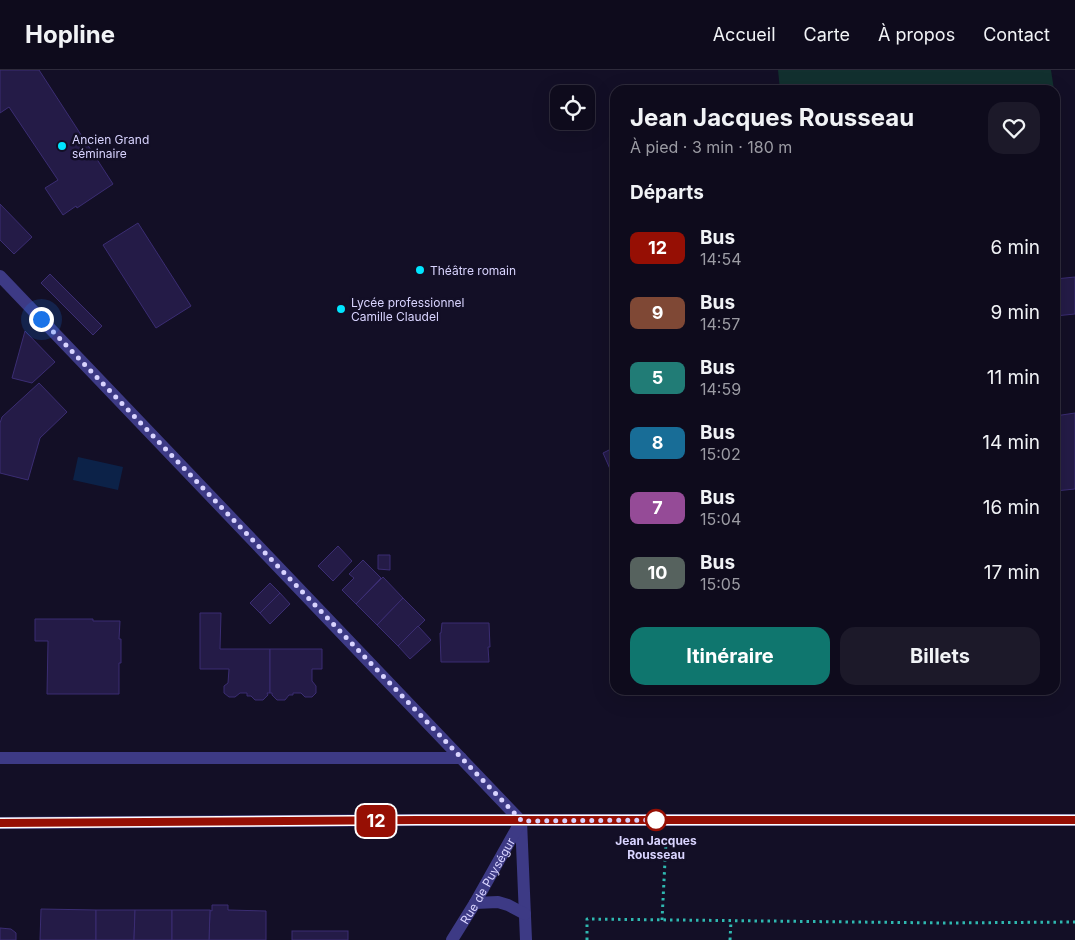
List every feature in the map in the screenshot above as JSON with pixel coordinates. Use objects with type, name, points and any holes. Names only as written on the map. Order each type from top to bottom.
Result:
[{"type":"street","points":[[0,276],[522,821],[526,940]]},
{"type":"street","points":[[0,758],[461,758]]},
{"type":"street","points":[[0,823],[1075,820]]},
{"type":"street","name":"Rue de Puységur","points":[[452,940],[475,904],[522,821]]},
{"type":"street","points":[[475,904],[498,902],[525,914]]},
{"type":"path","points":[[662,920],[667,820]]},
{"type":"path","points":[[587,940],[587,919],[944,923],[1075,922]]},
{"type":"path","points":[[730,940],[731,921]]},
{"type":"green space","points":[[778,70],[1051,70],[1053,85],[780,85]]},
{"type":"water","points":[[78,457],[123,467],[118,490],[73,480]]},
{"type":"building","name":"Ancien Grand séminaire","points":[[0,70],[39,70],[113,184],[63,215],[45,188],[58,180],[9,107],[0,113]]},
{"type":"building","points":[[0,204],[32,237],[14,254],[0,240]]},
{"type":"building","points":[[138,223],[191,306],[156,328],[103,245]]},
{"type":"building","points":[[50,274],[102,326],[93,335],[41,283]]},
{"type":"building","points":[[1075,277],[1075,314],[1060,316],[1060,278]]},
{"type":"building","points":[[25,331],[55,362],[32,383],[12,378]]},
{"type":"building","points":[[39,383],[67,412],[40,438],[28,480],[0,473],[0,423],[2,417]]},
{"type":"building","points":[[1075,413],[1075,489],[1060,490],[1060,415]]},
{"type":"building","points":[[610,450],[610,469],[603,453]]},
{"type":"building","points":[[338,546],[352,561],[333,581],[318,566]]},
{"type":"building","points":[[378,555],[390,555],[390,570],[378,569]]},
{"type":"building","points":[[363,560],[381,578],[356,604],[342,590],[354,578],[349,574]]},
{"type":"building","points":[[383,577],[403,598],[377,625],[356,604]]},
{"type":"building","points":[[270,583],[280,593],[260,613],[250,603]]},
{"type":"building","points":[[280,593],[290,604],[270,624],[260,613]]},
{"type":"building","points":[[403,598],[425,620],[398,646],[377,625]]},
{"type":"building","points":[[200,613],[221,613],[220,649],[270,649],[270,693],[267,693],[268,695],[263,700],[255,700],[251,696],[247,696],[247,693],[240,693],[235,697],[229,697],[224,693],[224,686],[228,683],[229,669],[200,669]]},
{"type":"building","points":[[35,619],[120,621],[121,663],[119,663],[119,694],[47,694],[48,641],[35,641]]},
{"type":"building","points":[[442,623],[489,623],[489,662],[441,662],[440,633]]},
{"type":"building","points":[[418,626],[431,640],[410,659],[398,646]]},
{"type":"building","points":[[270,649],[322,649],[322,669],[312,669],[312,681],[316,686],[316,693],[312,697],[305,697],[301,693],[293,693],[293,695],[289,695],[285,700],[277,700],[270,693]]},
{"type":"building","points":[[212,905],[228,905],[228,910],[266,911],[266,940],[209,940],[210,910],[212,911]]},
{"type":"building","points":[[41,909],[96,910],[96,940],[40,940]]},
{"type":"building","points":[[96,910],[135,910],[134,940],[96,940]]},
{"type":"building","points":[[135,910],[172,910],[172,940],[134,940]]},
{"type":"building","points":[[172,910],[210,910],[209,940],[172,940]]},
{"type":"building","points":[[0,928],[11,929],[16,933],[16,940],[0,940]]},
{"type":"building","points":[[292,931],[348,931],[348,940],[292,940]]},
{"type":"bus line","name":"12","points":[[0,823],[417,820],[1075,820]]},
{"type":"place","name":"Ancien Grand séminaire","points":[[62,146]]},
{"type":"place","name":"Théâtre romain","points":[[420,270]]},
{"type":"place","name":"Lycée professionnel Camille Claudel","points":[[341,309]]},
{"type":"place","name":"Jean Jacques Rousseau","points":[[656,820]]},
{"type":"route","points":[[41,319],[522,821],[656,820]]}]
